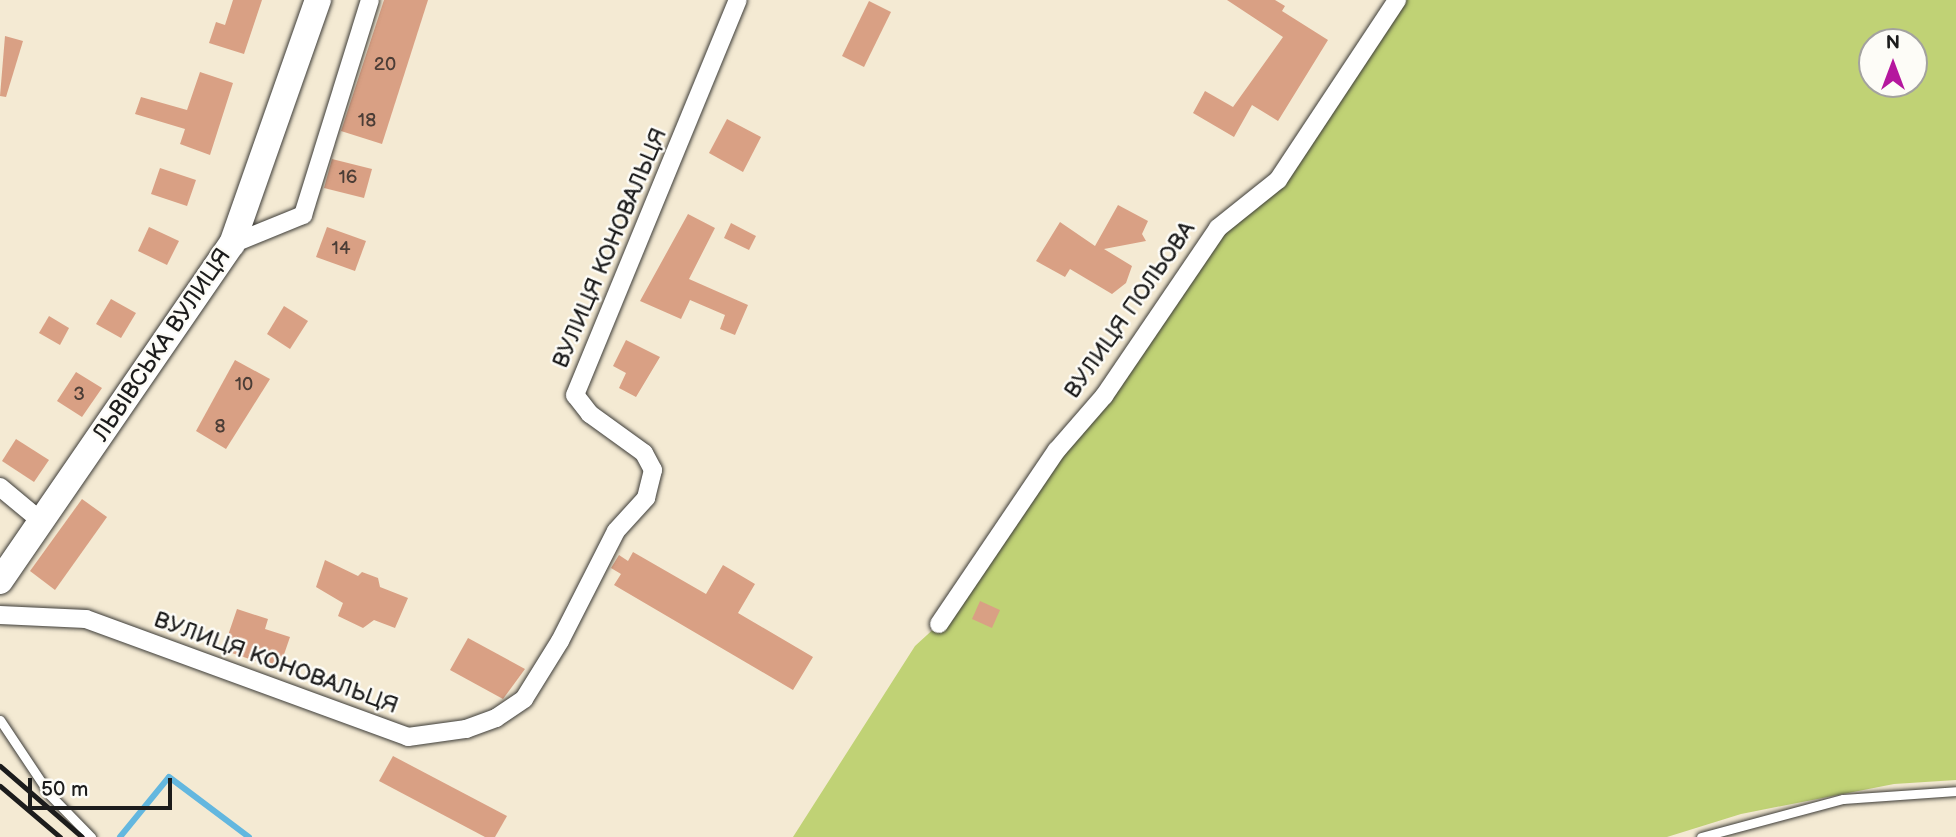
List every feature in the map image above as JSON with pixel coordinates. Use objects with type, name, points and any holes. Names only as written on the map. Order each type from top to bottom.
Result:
[{"type":"street","name":"ЛЬВІВСЬКА ВУЛИЦЯ","points":[[0,581],[232,244],[318,0]]},
{"type":"street","points":[[232,244],[303,215],[370,0]]},
{"type":"street","name":"ВУЛИЦЯ КОНОВАЛЬЦЯ","points":[[0,615],[86,620],[408,737],[466,729],[496,718],[524,699],[560,641],[616,531],[646,498],[653,470],[644,453],[590,414],[575,395],[738,0]]},
{"type":"street","name":"ВУЛИЦЯ ПОЛЬОВА","points":[[939,624],[1057,450],[1104,396],[1218,228],[1278,180],[1397,0]]},
{"type":"street","points":[[0,487],[42,522]]},
{"type":"lane","points":[[0,720],[50,795],[91,837]]},
{"type":"lane","points":[[1701,837],[1843,799],[1956,791]]},
{"type":"green space","points":[[1397,0],[1956,0],[1956,780],[1894,784],[1741,814],[1667,837],[793,837],[915,646],[939,624],[1218,228],[1278,180]]},
{"type":"building","points":[[233,0],[262,0],[244,54],[209,43],[216,22],[225,25]]},
{"type":"building","points":[[384,0],[428,0],[382,144],[341,131]]},
{"type":"building","points":[[1227,0],[1275,0],[1285,6],[1282,11],[1328,40],[1278,121],[1252,105],[1234,137],[1193,113],[1205,91],[1233,107],[1283,37]]},
{"type":"building","points":[[869,1],[891,12],[864,67],[842,56]]},
{"type":"building","points":[[5,36],[23,41],[6,97],[0,96]]},
{"type":"building","points":[[200,72],[233,83],[210,155],[180,144],[185,129],[135,114],[141,97],[187,110]]},
{"type":"building","points":[[727,119],[761,137],[743,172],[709,153]]},
{"type":"building","points":[[332,159],[372,169],[364,198],[324,188]]},
{"type":"building","points":[[160,168],[196,180],[187,206],[151,194]]},
{"type":"building","points":[[1118,205],[1148,221],[1142,234],[1146,241],[1104,249],[1132,266],[1126,283],[1112,294],[1070,269],[1065,277],[1036,261],[1060,222],[1095,246]]},
{"type":"building","points":[[688,214],[715,228],[689,279],[748,305],[735,335],[720,329],[725,315],[690,300],[681,319],[640,301]]},
{"type":"building","points":[[731,223],[756,236],[749,250],[724,238]]},
{"type":"building","points":[[149,227],[179,241],[167,265],[138,251]]},
{"type":"building","points":[[327,227],[366,241],[355,271],[316,257]]},
{"type":"building","points":[[111,299],[136,313],[121,338],[96,324]]},
{"type":"building","points":[[284,306],[308,321],[290,349],[267,334]]},
{"type":"building","points":[[49,316],[69,328],[60,345],[39,333]]},
{"type":"building","points":[[626,340],[660,357],[636,397],[619,388],[626,373],[613,366]]},
{"type":"building","points":[[235,360],[270,379],[226,449],[196,431]]},
{"type":"building","points":[[76,372],[102,388],[82,417],[57,401]]},
{"type":"building","points":[[16,439],[49,460],[34,482],[2,461]]},
{"type":"building","points":[[82,499],[107,517],[55,590],[30,571]]},
{"type":"building","points":[[633,552],[706,594],[723,565],[755,584],[738,613],[813,657],[793,690],[614,585],[621,574],[611,568],[619,555],[628,561]]},
{"type":"building","points":[[325,560],[358,576],[362,572],[378,578],[380,587],[408,598],[395,628],[374,620],[363,628],[338,616],[343,603],[316,587]]},
{"type":"building","points":[[980,601],[1000,610],[992,628],[972,619]]},
{"type":"building","points":[[237,609],[268,619],[265,629],[290,637],[279,669],[223,650]]},
{"type":"building","points":[[468,638],[525,669],[503,699],[450,670]]},
{"type":"building","points":[[393,756],[507,816],[495,837],[485,837],[379,781]]},
{"type":"waterway","points":[[120,837],[169,777],[249,837]]},
{"type":"railway","points":[[0,766],[82,837]]},
{"type":"railway","points":[[0,786],[60,837]]}]
